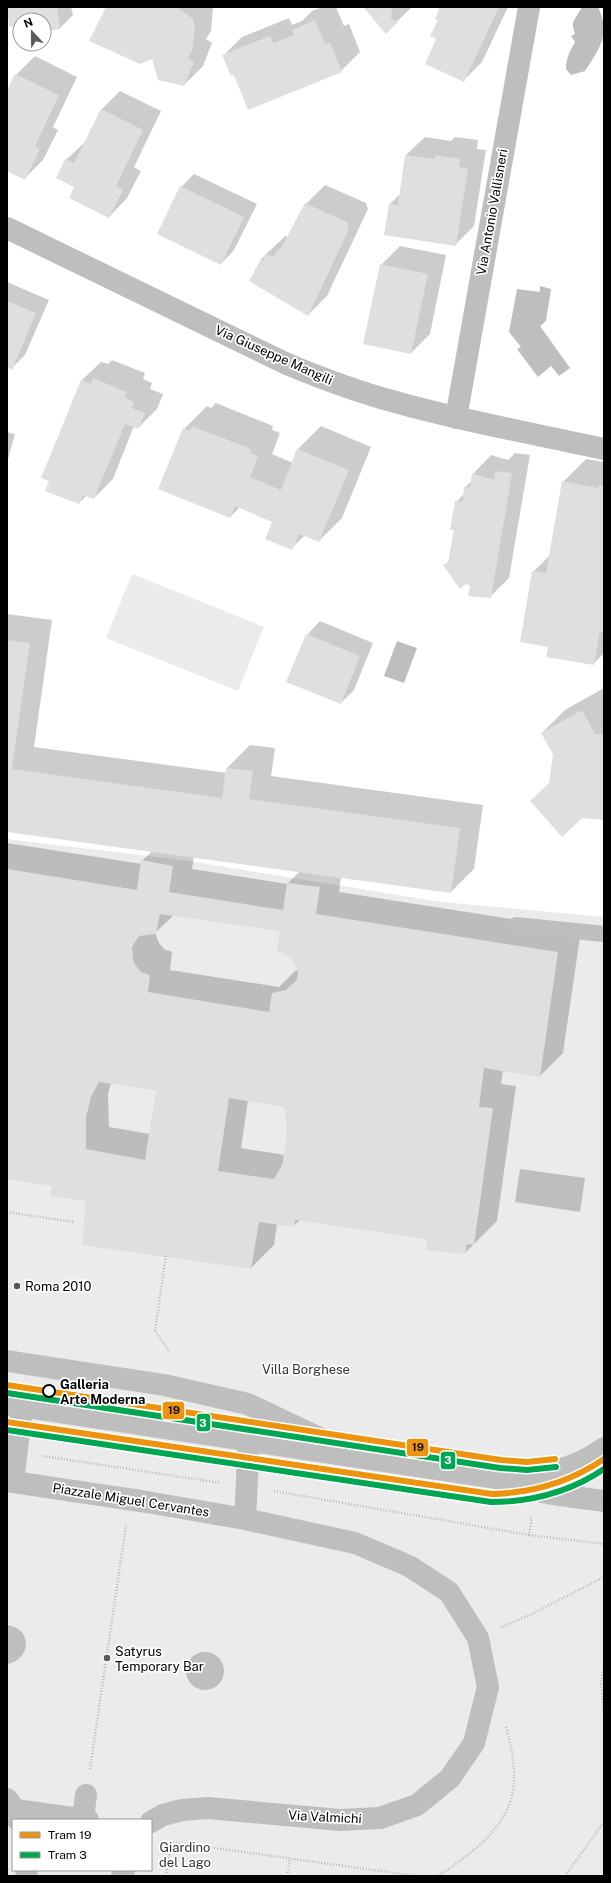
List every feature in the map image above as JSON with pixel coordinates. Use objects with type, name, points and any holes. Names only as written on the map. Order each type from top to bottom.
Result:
[{"type":"street","name":"Via Antonio Vallisneri","points":[[456,418],[529,7]]},
{"type":"street","name":"Via Giuseppe Mangili","points":[[7,228],[287,364],[361,392],[456,418],[604,449]]},
{"type":"street","points":[[7,1361],[164,1385],[248,1404],[358,1456]]},
{"type":"street","points":[[15,1406],[358,1456],[497,1478],[534,1476],[560,1470],[587,1459],[604,1448]]},
{"type":"street","name":"Piazzale Miguel Cervantes","points":[[15,1406],[10,1482],[147,1502],[244,1519]]},
{"type":"street","points":[[244,1519],[249,1440]]},
{"type":"street","points":[[497,1478],[516,1486],[541,1493],[604,1501]]},
{"type":"street","name":"Via Valmichi","points":[[152,1821],[162,1816],[182,1810],[208,1808],[340,1820],[380,1818],[417,1805],[450,1778],[474,1743],[488,1687],[478,1638],[449,1592],[409,1566],[355,1543],[244,1519]]},
{"type":"street","points":[[86,1795],[86,1819]]},
{"type":"street","points":[[13,1810],[79,1819]]},
{"type":"lane","points":[[516,925],[604,934]]},
{"type":"path","points":[[7,1212],[74,1222]]},
{"type":"path","points":[[166,1256],[155,1331],[169,1351]]},
{"type":"path","points":[[44,1456],[224,1483]]},
{"type":"path","points":[[274,1491],[529,1535],[604,1544]]},
{"type":"path","points":[[526,1517],[532,1518],[529,1535]]},
{"type":"path","points":[[86,1795],[126,1520]]},
{"type":"path","points":[[478,1638],[532,1614],[604,1577]]},
{"type":"path","points":[[604,1666],[601,1681],[604,1714]]},
{"type":"path","points":[[436,1876],[481,1844],[499,1825],[511,1801],[514,1792],[513,1770],[511,1745],[505,1722]]},
{"type":"path","points":[[566,1876],[604,1822]]},
{"type":"path","points":[[166,1876],[170,1842],[416,1876]]},
{"type":"path","points":[[287,1876],[290,1858]]},
{"type":"green space","points":[[132,574],[264,627],[238,691],[106,638]]},
{"type":"green space","name":"Villa Borghese","points":[[7,839],[182,860],[442,902],[604,917],[604,1876],[7,1876]]},
{"type":"shaded area","points":[[582,7],[598,7],[604,25],[604,33],[599,48],[585,71],[571,75],[566,69],[566,65],[575,42],[571,36],[575,34],[573,22]]},
{"type":"shaded area","points":[[540,286],[551,289],[546,321],[540,326],[570,368],[559,376],[551,366],[538,377],[517,349],[521,347],[509,332],[517,289],[540,292]]},
{"type":"shaded area","points":[[397,641],[417,648],[404,683],[384,676]]},
{"type":"shaded area","points":[[520,1169],[585,1178],[580,1212],[515,1202]]},
{"type":"shaded area","points":[[7,1625],[15,1627],[21,1632],[25,1637],[26,1643],[25,1650],[21,1656],[16,1661],[8,1664]]},
{"type":"shaded area","points":[[201,1652],[209,1652],[219,1657],[223,1664],[223,1678],[219,1685],[209,1690],[201,1690],[191,1685],[189,1682],[186,1675],[186,1667],[191,1657],[194,1655]]},
{"type":"building","points":[[7,7],[57,7],[60,29],[52,30],[52,12],[12,12],[12,27],[9,27]]},
{"type":"building","points":[[106,7],[173,7],[180,9],[193,19],[195,29],[192,51],[188,58],[194,62],[184,86],[158,80],[152,59],[140,64],[89,41]]},
{"type":"building","points":[[363,7],[392,7],[391,19],[398,22],[386,34]]},
{"type":"building","points":[[436,7],[499,7],[464,82],[425,64],[436,39],[430,36],[438,20],[435,19],[439,9]]},
{"type":"building","points":[[315,20],[325,44],[330,42],[342,72],[248,110],[234,75],[231,76],[222,55],[270,36],[273,43],[294,35],[292,30]]},
{"type":"building","points":[[15,74],[59,95],[35,146],[40,149],[25,180],[7,171],[7,91]]},
{"type":"building","points":[[101,109],[143,130],[116,186],[123,190],[109,218],[69,198],[74,187],[56,178],[65,159],[74,163]]},
{"type":"building","points":[[405,155],[434,159],[435,155],[460,159],[459,167],[468,168],[456,246],[384,235],[389,204],[398,205]]},
{"type":"building","points":[[180,186],[244,217],[221,265],[157,234]]},
{"type":"building","points":[[305,203],[347,222],[349,229],[308,316],[249,281],[261,259],[263,260],[266,255],[274,256],[278,249],[280,250]]},
{"type":"building","points":[[380,264],[428,274],[411,354],[363,344]]},
{"type":"building","points":[[7,301],[36,313],[12,370],[7,367]]},
{"type":"building","points":[[93,378],[127,392],[125,397],[134,402],[132,408],[145,413],[138,429],[125,424],[94,499],[83,495],[79,504],[45,491],[49,481],[41,478],[81,380],[91,384]]},
{"type":"building","points":[[192,426],[251,449],[250,453],[258,456],[250,477],[281,490],[297,449],[349,470],[319,542],[299,534],[292,550],[265,539],[272,522],[235,506],[230,518],[158,489],[183,428],[190,431]]},
{"type":"building","points":[[495,471],[512,473],[491,598],[468,596],[470,586],[466,584],[460,589],[443,565],[448,563],[454,530],[450,530],[455,501],[463,502],[464,487],[470,488],[472,473],[494,480]]},
{"type":"building","points":[[562,481],[598,488],[599,485],[604,486],[604,632],[600,631],[594,665],[546,657],[548,647],[520,642],[532,571],[546,573]]},
{"type":"building","points":[[306,634],[360,656],[341,704],[286,682]]},
{"type":"building","points":[[7,640],[30,643],[12,769],[222,798],[226,768],[253,771],[249,799],[460,828],[451,893],[7,832]]},
{"type":"building","points":[[582,710],[595,734],[604,734],[604,820],[582,818],[562,837],[530,801],[549,783],[553,754],[541,733]]},
{"type":"building","points":[[141,860],[173,866],[169,892],[283,910],[287,883],[320,887],[316,914],[558,952],[540,1077],[484,1068],[479,1107],[493,1108],[474,1245],[467,1244],[465,1254],[426,1250],[427,1239],[295,1220],[294,1227],[259,1222],[251,1269],[82,1245],[86,1201],[50,1196],[52,1186],[7,1179],[7,869],[137,890]],"holes":[[[160,914],[280,931],[277,952],[283,953],[294,962],[297,967],[298,975],[296,981],[286,990],[272,993],[269,1012],[148,992],[150,975],[141,972],[136,966],[133,960],[132,947],[139,936],[156,934]],[[99,1082],[156,1090],[145,1160],[86,1149],[86,1117],[91,1097]],[[229,1098],[284,1107],[287,1125],[286,1144],[282,1165],[274,1179],[218,1171]]]},
{"type":"tram line","name":"19","points":[[7,1385],[501,1460],[527,1462],[555,1459]]},
{"type":"tram line","name":"3","points":[[7,1393],[500,1468],[527,1470],[556,1467]]},
{"type":"tram line","name":"19","points":[[7,1422],[492,1494],[537,1489],[551,1485],[578,1474],[604,1459]]},
{"type":"tram line","name":"3","points":[[7,1430],[491,1502],[506,1502],[536,1498],[564,1490],[604,1469]]},
{"type":"place","name":"Roma 2010","points":[[17,1286]]},
{"type":"place","name":"Galleria Arte Moderna","points":[[49,1391]]},
{"type":"place","name":"Satyrus Temporary Bar","points":[[107,1658]]},
{"type":"park label","name":"Giardino del Lago","points":[[185,1854]]}]
